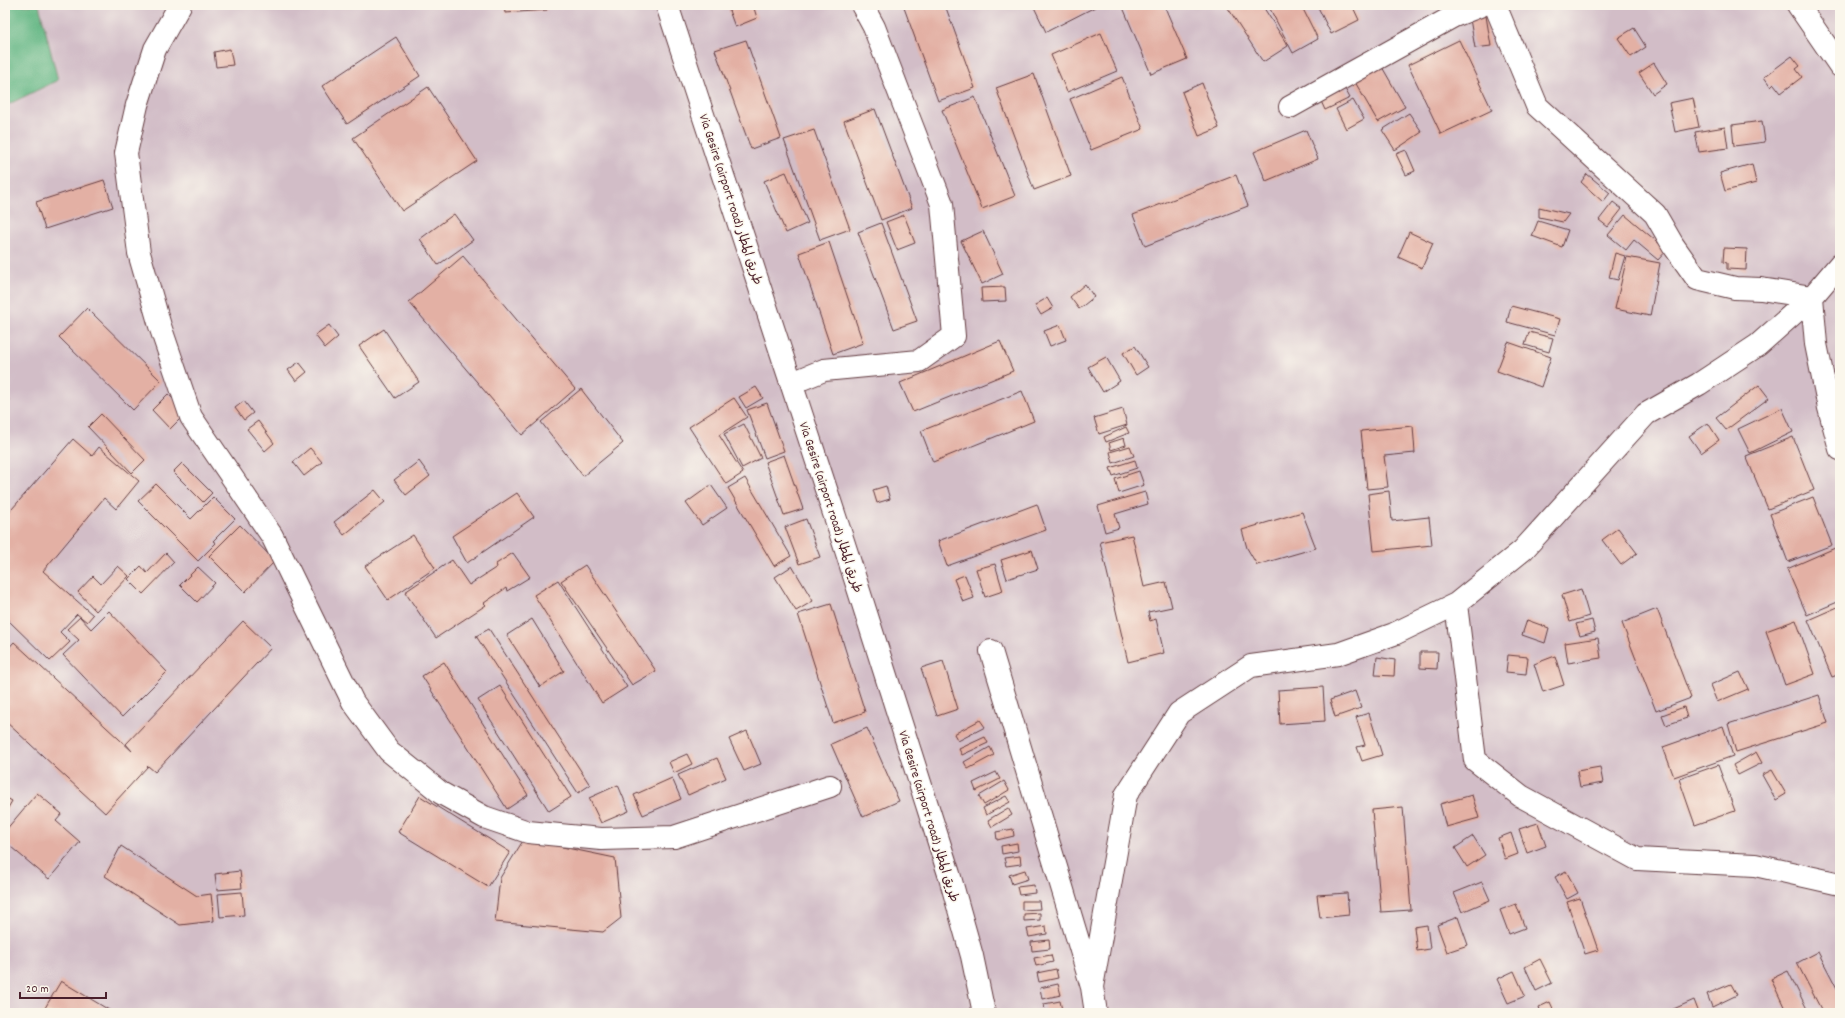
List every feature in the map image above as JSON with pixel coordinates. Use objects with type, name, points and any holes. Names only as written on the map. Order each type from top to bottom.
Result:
[{"type":"street","points":[[180,5],[155,49],[137,105],[126,153],[139,253],[160,326],[191,416],[272,536],[353,702],[389,751],[441,793],[484,817],[528,832],[601,839],[674,837],[830,786]]},
{"type":"street","name":"Via Gesire (airport road) طريق المطار","points":[[667,5],[792,383],[949,874],[972,956],[983,1013]]},
{"type":"street","points":[[792,383],[824,370],[919,361],[954,336],[942,204],[874,27],[862,5]]},
{"type":"street","points":[[1290,107],[1454,16],[1482,5]]},
{"type":"street","points":[[1495,5],[1537,106],[1655,214],[1673,245],[1697,279],[1735,288],[1761,289],[1812,297]]},
{"type":"street","points":[[1798,5],[1840,66]]},
{"type":"street","points":[[1092,987],[1126,795],[1178,713],[1251,666],[1338,654],[1394,634],[1456,604],[1523,550],[1646,414],[1699,384],[1758,345],[1812,297],[1840,264]]},
{"type":"street","points":[[1812,297],[1816,344],[1829,408],[1840,449]]},
{"type":"street","points":[[1456,604],[1475,760],[1522,796],[1637,859],[1755,865],[1840,884]]},
{"type":"street","points":[[991,651],[1092,987],[1096,1013]]},
{"type":"shaded area","points":[[39,5],[1840,5],[1840,1013],[5,1013],[5,106],[58,80]]},
{"type":"green space","points":[[5,5],[39,5],[58,80],[5,106]]},
{"type":"building","points":[[504,5],[547,5],[547,10],[505,13]]},
{"type":"building","points":[[727,5],[753,5],[757,18],[735,27]]},
{"type":"building","points":[[903,5],[945,5],[975,88],[938,101]]},
{"type":"building","points":[[1033,5],[1097,5],[1097,6],[1046,32]]},
{"type":"building","points":[[1122,5],[1164,5],[1187,59],[1151,74]]},
{"type":"building","points":[[1226,5],[1262,5],[1288,46],[1263,62]]},
{"type":"building","points":[[1268,5],[1301,5],[1318,39],[1293,53]]},
{"type":"building","points":[[1317,5],[1352,5],[1359,20],[1331,34]]},
{"type":"building","points":[[1486,16],[1491,46],[1475,48],[1470,19]]},
{"type":"building","points":[[1634,28],[1646,47],[1631,57],[1618,38]]},
{"type":"building","points":[[1101,33],[1117,71],[1067,92],[1051,55]]},
{"type":"building","points":[[396,37],[420,76],[347,124],[322,86]]},
{"type":"building","points":[[746,40],[781,138],[751,149],[715,50]]},
{"type":"building","points":[[1459,40],[1492,110],[1441,134],[1408,65]]},
{"type":"building","points":[[230,49],[233,65],[216,67],[214,52]]},
{"type":"building","points":[[1792,56],[1800,66],[1796,69],[1802,77],[1781,93],[1774,84],[1771,87],[1764,77]]},
{"type":"building","points":[[1378,60],[1405,107],[1378,122],[1351,75]]},
{"type":"building","points":[[1654,63],[1667,84],[1653,94],[1639,73]]},
{"type":"building","points":[[1034,74],[1071,176],[1034,190],[996,88]]},
{"type":"building","points":[[1122,77],[1143,129],[1091,150],[1070,99]]},
{"type":"building","points":[[1202,83],[1219,128],[1199,136],[1182,92]]},
{"type":"building","points":[[428,87],[477,161],[402,211],[353,138]]},
{"type":"building","points":[[1344,87],[1350,98],[1325,110],[1320,99]]},
{"type":"building","points":[[975,97],[1015,196],[982,209],[942,110]]},
{"type":"building","points":[[1693,98],[1699,127],[1675,132],[1669,103]]},
{"type":"building","points":[[1353,100],[1364,119],[1346,129],[1336,109]]},
{"type":"building","points":[[875,109],[912,208],[881,220],[844,121]]},
{"type":"building","points":[[1409,113],[1422,132],[1395,150],[1382,130]]},
{"type":"building","points":[[1762,121],[1765,142],[1734,146],[1732,125]]},
{"type":"building","points":[[1725,127],[1728,148],[1699,152],[1695,132]]},
{"type":"building","points":[[814,130],[850,229],[820,240],[784,140]]},
{"type":"building","points":[[1306,130],[1318,159],[1266,181],[1254,152]]},
{"type":"building","points":[[1406,150],[1415,171],[1406,175],[1396,154]]},
{"type":"building","points":[[1752,164],[1756,183],[1725,191],[1720,173]]},
{"type":"building","points":[[786,172],[808,223],[786,233],[764,181]]},
{"type":"building","points":[[1587,174],[1610,193],[1603,202],[1581,182]]},
{"type":"building","points":[[1236,175],[1248,206],[1145,246],[1133,215]]},
{"type":"building","points":[[104,180],[113,207],[45,229],[36,202]]},
{"type":"building","points":[[1613,202],[1622,209],[1608,227],[1599,220]]},
{"type":"building","points":[[1539,207],[1569,214],[1563,222],[1539,217]]},
{"type":"building","points":[[454,214],[473,240],[438,265],[420,239]]},
{"type":"building","points":[[904,215],[915,243],[897,250],[886,222]]},
{"type":"building","points":[[1625,215],[1667,250],[1658,260],[1634,240],[1626,250],[1608,235]]},
{"type":"building","points":[[1538,221],[1568,230],[1562,247],[1532,236]]},
{"type":"building","points":[[881,223],[917,321],[894,329],[858,232]]},
{"type":"building","points":[[983,231],[1003,274],[982,284],[961,241]]},
{"type":"building","points":[[1409,232],[1433,243],[1422,268],[1398,257]]},
{"type":"building","points":[[829,242],[863,343],[833,354],[799,253]]},
{"type":"building","points":[[1724,248],[1747,249],[1746,270],[1727,269],[1727,263],[1723,262]]},
{"type":"building","points":[[1615,253],[1625,256],[1618,280],[1609,278]]},
{"type":"building","points":[[463,256],[575,389],[522,435],[409,302]]},
{"type":"building","points":[[1627,257],[1660,263],[1650,316],[1615,309]]},
{"type":"building","points":[[1085,284],[1094,297],[1079,309],[1070,297]]},
{"type":"building","points":[[1005,287],[1006,301],[982,302],[981,288]]},
{"type":"building","points":[[1047,298],[1053,308],[1041,315],[1035,305]]},
{"type":"building","points":[[1511,306],[1560,319],[1555,335],[1507,322]]},
{"type":"building","points":[[87,308],[161,381],[133,410],[59,337]]},
{"type":"building","points":[[329,325],[338,337],[325,348],[315,335]]},
{"type":"building","points":[[1060,325],[1066,340],[1050,346],[1044,331]]},
{"type":"building","points":[[384,329],[419,382],[395,398],[359,346]]},
{"type":"building","points":[[1529,332],[1553,338],[1549,352],[1525,345]]},
{"type":"building","points":[[1000,341],[1013,371],[913,412],[900,383]]},
{"type":"building","points":[[1508,342],[1551,357],[1541,387],[1497,371]]},
{"type":"building","points":[[1135,346],[1148,367],[1136,375],[1123,353]]},
{"type":"building","points":[[1106,357],[1120,381],[1103,392],[1088,367]]},
{"type":"building","points":[[299,362],[307,372],[296,381],[288,370]]},
{"type":"building","points":[[1759,385],[1769,398],[1726,430],[1716,418]]},
{"type":"building","points":[[756,387],[763,398],[746,408],[739,397]]},
{"type":"building","points":[[581,389],[623,443],[583,476],[541,422]]},
{"type":"building","points":[[1022,391],[1034,421],[933,462],[921,431]]},
{"type":"building","points":[[168,394],[187,412],[170,429],[152,410]]},
{"type":"building","points":[[5,395],[10,401],[5,406]]},
{"type":"building","points":[[734,398],[747,417],[719,435],[743,473],[726,484],[689,427]]},
{"type":"building","points":[[244,401],[253,413],[244,420],[235,408]]},
{"type":"building","points":[[767,403],[784,451],[765,458],[747,410]]},
{"type":"building","points":[[1782,408],[1793,432],[1750,453],[1738,429]]},
{"type":"building","points":[[1123,409],[1127,425],[1099,434],[1094,418]]},
{"type":"building","points":[[101,414],[145,460],[132,473],[88,427]]},
{"type":"building","points":[[258,421],[274,443],[265,451],[247,429]]},
{"type":"building","points":[[1708,423],[1719,440],[1701,453],[1689,436]]},
{"type":"building","points":[[744,424],[761,458],[742,468],[724,434]]},
{"type":"building","points":[[1413,426],[1415,453],[1384,456],[1388,487],[1367,489],[1361,431]]},
{"type":"building","points":[[1126,427],[1129,433],[1106,442],[1104,437]]},
{"type":"building","points":[[1793,437],[1814,490],[1768,509],[1746,456]]},
{"type":"building","points":[[1124,438],[1126,445],[1111,450],[1109,443]]},
{"type":"building","points":[[73,439],[92,456],[99,447],[139,481],[116,509],[104,498],[43,571],[93,615],[87,622],[77,614],[60,632],[70,642],[50,661],[8,620],[5,624],[5,517]]},
{"type":"building","points":[[1130,446],[1134,456],[1113,463],[1110,452]]},
{"type":"building","points":[[310,448],[322,462],[304,476],[293,462]]},
{"type":"building","points":[[784,455],[803,509],[784,515],[765,462]]},
{"type":"building","points":[[1135,460],[1137,468],[1113,476],[1110,468]]},
{"type":"building","points":[[419,461],[430,476],[406,495],[394,480]]},
{"type":"building","points":[[182,463],[212,493],[203,502],[173,472]]},
{"type":"building","points":[[1139,471],[1144,485],[1119,493],[1115,479]]},
{"type":"building","points":[[745,478],[791,556],[774,566],[728,488]]},
{"type":"building","points":[[156,484],[191,519],[213,497],[235,519],[213,541],[216,543],[198,561],[138,501]]},
{"type":"building","points":[[711,485],[727,508],[702,525],[686,503]]},
{"type":"building","points":[[886,486],[890,499],[877,503],[873,490]]},
{"type":"building","points":[[375,490],[385,502],[344,535],[334,522]]},
{"type":"building","points":[[1389,491],[1392,521],[1429,517],[1432,545],[1374,551],[1368,494]]},
{"type":"building","points":[[1145,492],[1148,504],[1115,514],[1119,528],[1105,532],[1098,506]]},
{"type":"building","points":[[517,493],[534,517],[467,563],[452,536]]},
{"type":"building","points":[[1813,497],[1832,545],[1788,562],[1770,514]]},
{"type":"building","points":[[1037,504],[1046,530],[947,566],[938,541]]},
{"type":"building","points":[[1302,512],[1316,548],[1257,565],[1247,548],[1242,530]]},
{"type":"building","points":[[806,519],[820,557],[799,564],[785,527]]},
{"type":"building","points":[[240,525],[275,561],[245,592],[209,556]]},
{"type":"building","points":[[1618,528],[1637,553],[1621,565],[1602,540]]},
{"type":"building","points":[[413,535],[435,568],[388,600],[365,566]]},
{"type":"building","points":[[1132,535],[1144,587],[1166,582],[1172,607],[1148,612],[1150,621],[1156,619],[1164,653],[1128,662],[1100,542]]},
{"type":"building","points":[[1835,548],[1840,561],[1840,601],[1807,615],[1787,569]]},
{"type":"building","points":[[1032,550],[1038,569],[1007,579],[1001,560]]},
{"type":"building","points":[[166,553],[174,562],[143,594],[128,579],[141,566],[147,573]]},
{"type":"building","points":[[513,553],[530,577],[507,591],[506,588],[484,603],[486,605],[436,638],[405,592],[452,560],[469,585],[497,567],[496,564]]},
{"type":"building","points":[[995,564],[1003,591],[985,597],[976,569]]},
{"type":"building","points":[[585,565],[656,671],[632,685],[561,581]]},
{"type":"building","points":[[118,566],[129,576],[96,611],[78,592],[93,576],[101,584]]},
{"type":"building","points":[[792,566],[813,601],[796,611],[775,577]]},
{"type":"building","points":[[198,567],[215,583],[197,602],[180,585]]},
{"type":"building","points":[[965,575],[974,598],[963,602],[954,579]]},
{"type":"building","points":[[558,580],[627,687],[602,703],[534,595]]},
{"type":"building","points":[[1581,589],[1589,616],[1570,622],[1562,595]]},
{"type":"building","points":[[831,604],[865,712],[833,723],[798,614]]},
{"type":"building","points":[[1840,606],[1840,674],[1832,677],[1808,620]]},
{"type":"building","points":[[1657,609],[1691,698],[1656,711],[1622,623]]},
{"type":"building","points":[[109,611],[167,672],[122,717],[63,655],[79,640],[67,629],[80,617],[91,629]]},
{"type":"building","points":[[532,619],[564,671],[540,687],[507,635]]},
{"type":"building","points":[[1527,620],[1549,628],[1545,643],[1522,635]]},
{"type":"building","points":[[1592,620],[1595,632],[1580,636],[1576,624]]},
{"type":"building","points":[[1796,620],[1815,674],[1785,685],[1766,631]]},
{"type":"building","points":[[243,621],[271,648],[155,772],[148,766],[105,813],[5,721],[5,652],[14,642],[132,751],[126,744]]},
{"type":"building","points":[[489,629],[590,785],[578,793],[476,636]]},
{"type":"building","points":[[1598,638],[1601,658],[1568,663],[1565,643]]},
{"type":"building","points":[[1420,652],[1438,652],[1437,669],[1420,668]]},
{"type":"building","points":[[1508,655],[1528,657],[1526,674],[1506,672]]},
{"type":"building","points":[[1555,656],[1564,685],[1543,692],[1534,664]]},
{"type":"building","points":[[1377,657],[1395,660],[1394,676],[1375,675]]},
{"type":"building","points":[[943,661],[958,709],[937,716],[921,668]]},
{"type":"building","points":[[444,662],[528,795],[507,809],[422,676]]},
{"type":"building","points":[[1740,672],[1748,689],[1717,702],[1710,685]]},
{"type":"building","points":[[500,686],[571,797],[549,811],[478,700]]},
{"type":"building","points":[[1323,687],[1325,721],[1280,724],[1278,690]]},
{"type":"building","points":[[1355,691],[1361,708],[1335,717],[1330,700]]},
{"type":"building","points":[[1819,695],[1828,723],[1736,752],[1728,724]]},
{"type":"building","points":[[1684,707],[1687,718],[1666,725],[1662,715]]},
{"type":"building","points":[[1369,713],[1382,755],[1362,761],[1357,747],[1365,745],[1356,717]]},
{"type":"building","points":[[980,720],[985,727],[958,741],[954,734]]},
{"type":"building","points":[[1723,726],[1733,756],[1674,777],[1663,747]]},
{"type":"building","points":[[867,728],[899,801],[863,817],[831,744]]},
{"type":"building","points":[[747,731],[761,764],[744,771],[729,739]]},
{"type":"building","points":[[985,737],[988,743],[962,755],[959,749]]},
{"type":"building","points":[[990,747],[994,755],[968,769],[964,762]]},
{"type":"building","points":[[1756,752],[1762,763],[1738,775],[1733,765]]},
{"type":"building","points":[[687,754],[692,764],[674,773],[669,762]]},
{"type":"building","points":[[717,758],[726,778],[688,795],[678,775]]},
{"type":"building","points":[[1718,765],[1735,811],[1695,825],[1679,779]]},
{"type":"building","points":[[1600,767],[1603,783],[1580,787],[1577,771]]},
{"type":"building","points":[[1772,770],[1786,794],[1776,800],[1762,775]]},
{"type":"building","points":[[996,772],[1000,779],[976,791],[973,783]]},
{"type":"building","points":[[672,778],[681,799],[643,815],[634,795]]},
{"type":"building","points":[[1004,781],[1009,790],[984,805],[979,796]]},
{"type":"building","points":[[618,785],[629,811],[601,823],[589,798]]},
{"type":"building","points":[[37,793],[62,814],[56,821],[80,842],[49,879],[5,842],[5,831]]},
{"type":"building","points":[[1472,795],[1479,818],[1446,827],[1440,804]]},
{"type":"building","points":[[420,796],[510,852],[488,887],[398,832]]},
{"type":"building","points":[[1006,796],[1010,802],[986,815],[983,808]]},
{"type":"building","points":[[5,797],[12,801],[5,813]]},
{"type":"building","points":[[1403,807],[1411,910],[1381,912],[1372,810]]},
{"type":"building","points":[[1008,808],[1012,815],[992,827],[988,820]]},
{"type":"building","points":[[1538,823],[1546,846],[1527,853],[1519,829]]},
{"type":"building","points":[[1013,829],[1014,836],[997,840],[996,832]]},
{"type":"building","points":[[1511,833],[1518,854],[1505,859],[1498,838]]},
{"type":"building","points":[[1473,836],[1485,855],[1467,867],[1455,848]]},
{"type":"building","points":[[524,839],[615,858],[621,918],[603,932],[495,922],[500,878]]},
{"type":"building","points":[[1017,843],[1018,851],[1002,854],[1001,846]]},
{"type":"building","points":[[121,846],[197,896],[211,894],[214,921],[180,925],[105,876]]},
{"type":"building","points":[[1020,856],[1021,864],[1006,866],[1004,858]]},
{"type":"building","points":[[1025,870],[1028,879],[1012,884],[1009,875]]},
{"type":"building","points":[[240,871],[242,888],[217,890],[215,874]]},
{"type":"building","points":[[1566,871],[1578,893],[1567,899],[1555,877]]},
{"type":"building","points":[[1482,882],[1490,900],[1462,912],[1454,893]]},
{"type":"building","points":[[1034,885],[1035,893],[1019,895],[1017,887]]},
{"type":"building","points":[[242,892],[244,915],[220,917],[218,894]]},
{"type":"building","points":[[1347,893],[1349,915],[1320,918],[1317,895]]},
{"type":"building","points":[[1580,898],[1598,950],[1585,954],[1567,902]]},
{"type":"building","points":[[1022,901],[1039,901],[1040,909],[1022,910]]},
{"type":"building","points":[[1516,904],[1525,928],[1509,934],[1500,910]]},
{"type":"building","points":[[1040,913],[1040,920],[1024,921],[1024,914]]},
{"type":"building","points":[[1458,917],[1468,945],[1447,952],[1437,925]]},
{"type":"building","points":[[1427,925],[1430,949],[1417,951],[1414,927]]},
{"type":"building","points":[[1046,926],[1047,934],[1029,937],[1027,929]]},
{"type":"building","points":[[1049,940],[1050,949],[1032,951],[1031,942]]},
{"type":"building","points":[[1818,952],[1840,994],[1840,1013],[1823,1013],[1797,963]]},
{"type":"building","points":[[1051,955],[1053,962],[1036,966],[1034,958]]},
{"type":"building","points":[[1540,959],[1552,983],[1536,991],[1525,967]]},
{"type":"building","points":[[1056,969],[1058,978],[1039,982],[1037,973]]},
{"type":"building","points":[[1514,971],[1525,996],[1508,1003],[1497,979]]},
{"type":"building","points":[[1788,971],[1809,1013],[1787,1013],[1771,979]]},
{"type":"building","points":[[61,981],[114,1013],[42,1013]]},
{"type":"building","points":[[1058,984],[1061,995],[1042,999],[1040,988]]},
{"type":"building","points":[[1731,984],[1737,995],[1712,1007],[1707,994]]},
{"type":"building","points":[[1694,1000],[1699,1013],[1670,1013],[1669,1011]]},
{"type":"building","points":[[1060,1001],[1062,1010],[1045,1012],[1044,1004]]},
{"type":"building","points":[[1550,1002],[1555,1013],[1541,1013],[1539,1007]]}]
